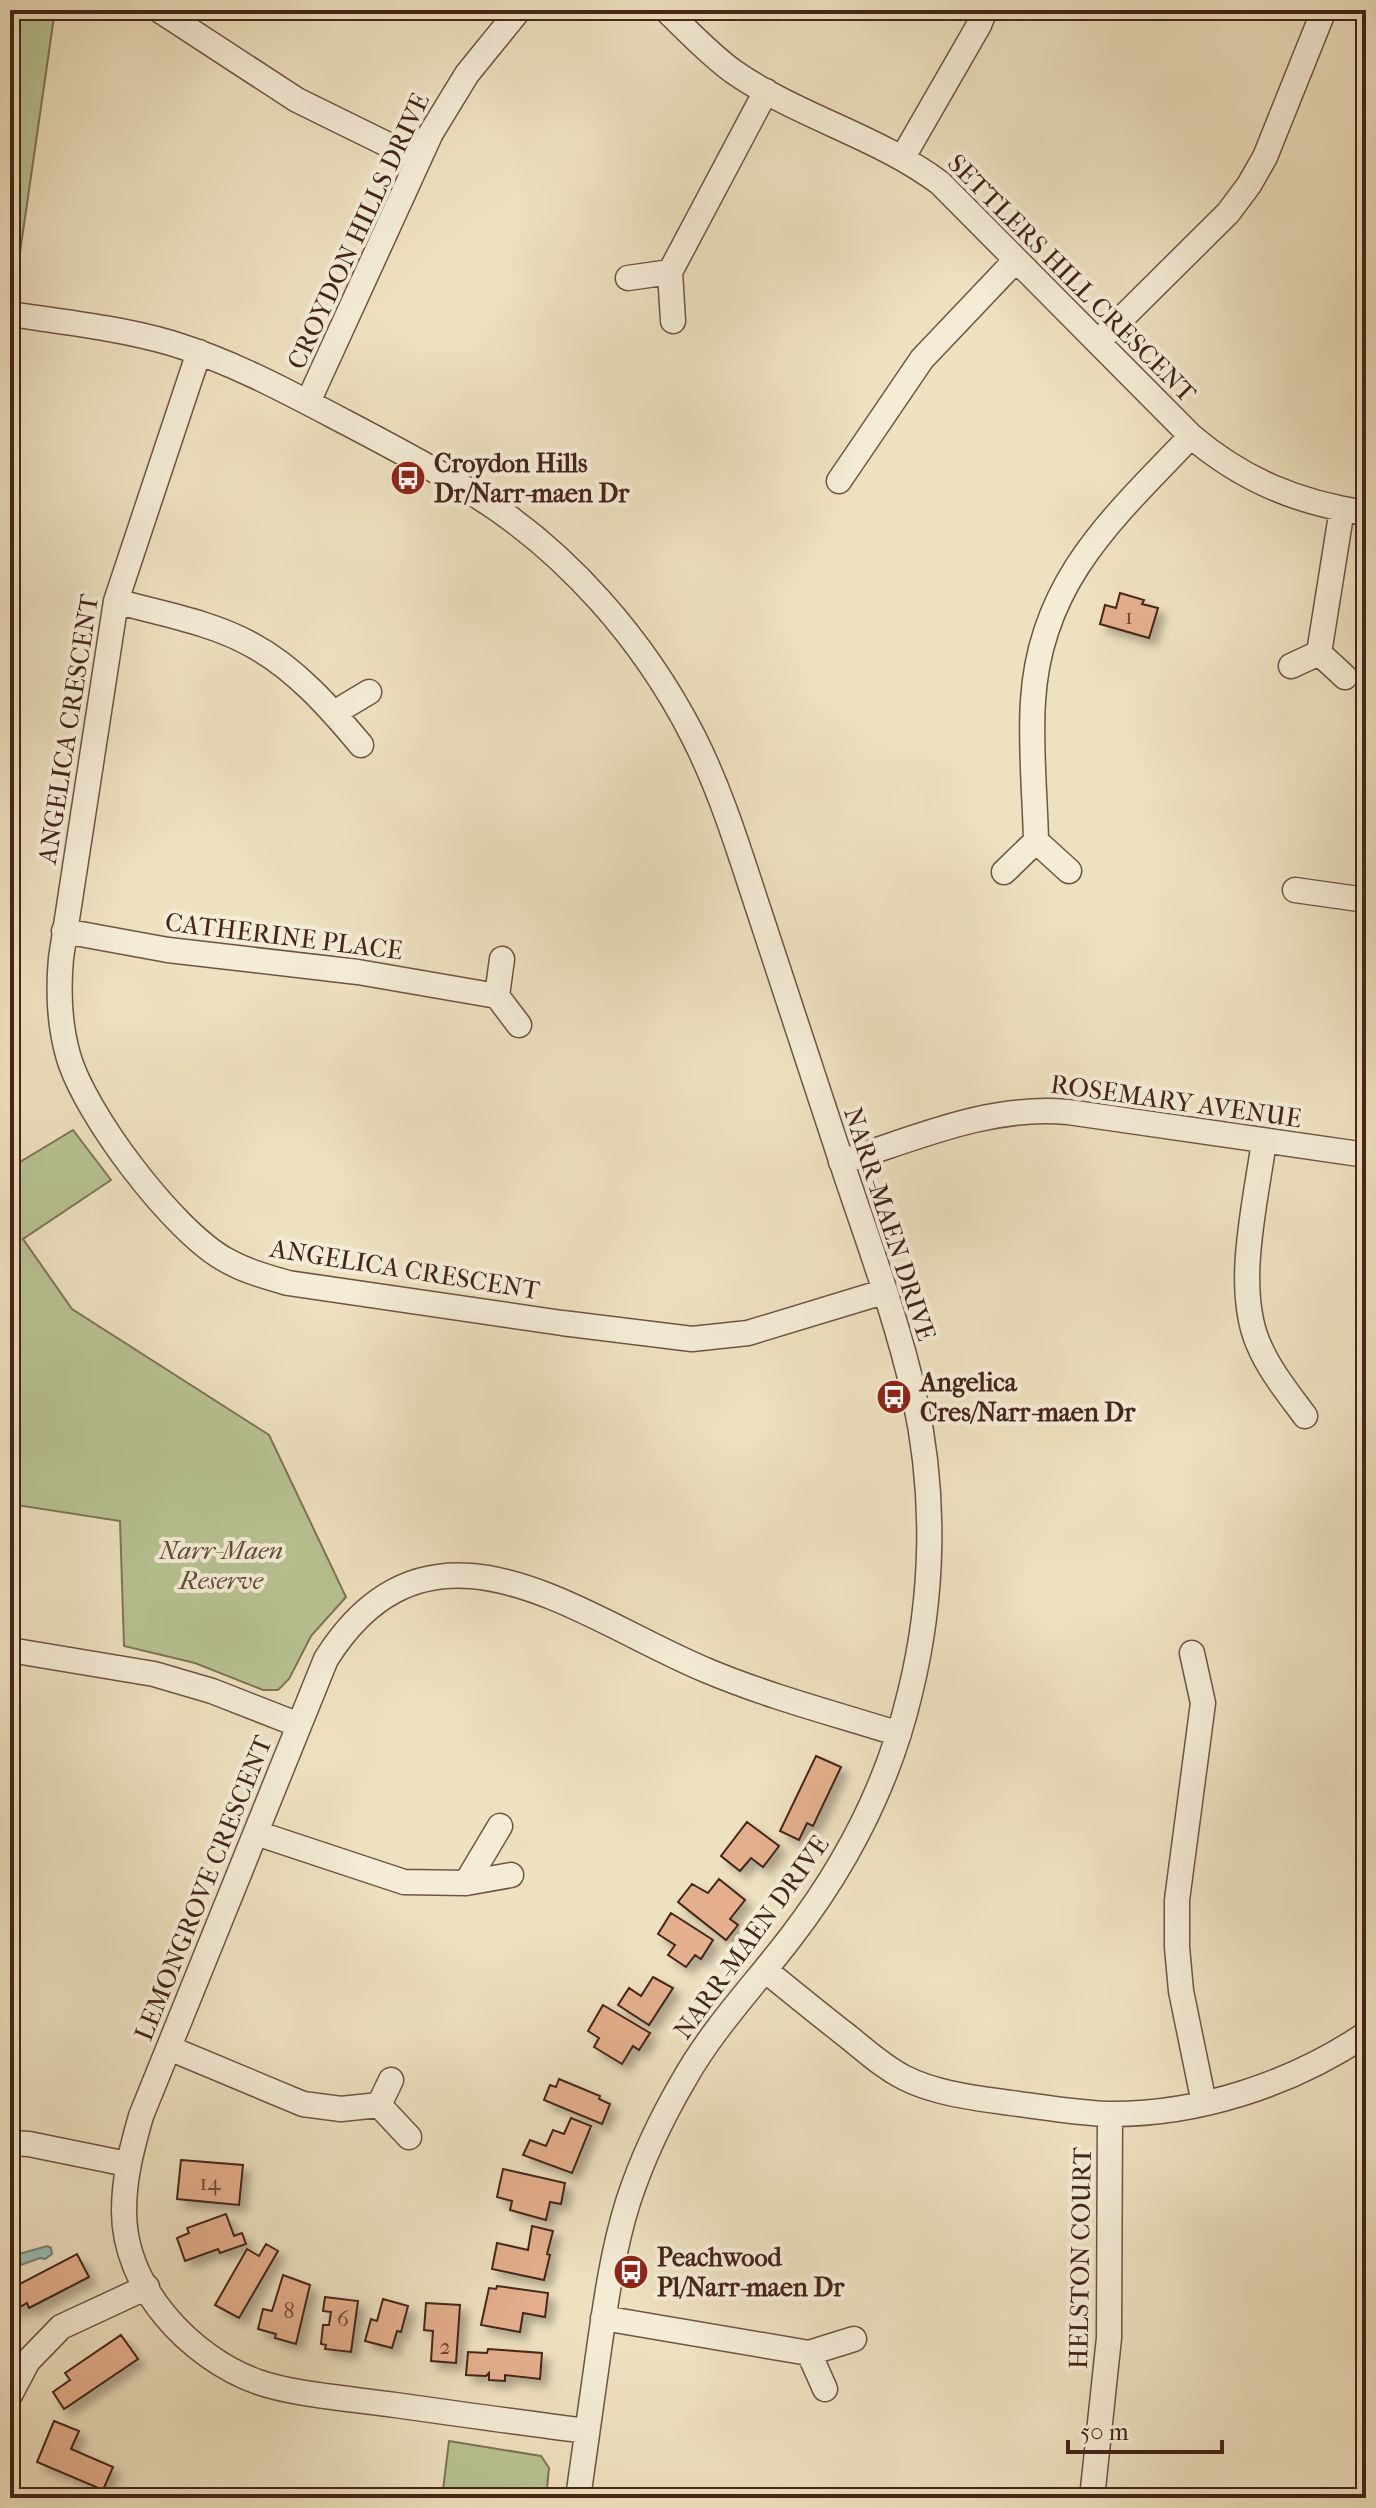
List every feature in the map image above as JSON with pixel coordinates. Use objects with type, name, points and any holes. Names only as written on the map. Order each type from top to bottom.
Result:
[{"type":"street","points":[[159,10],[297,100],[417,159]]},
{"type":"street","name":"CROYDON HILLS DRIVE","points":[[308,402],[417,159],[467,74],[519,10]]},
{"type":"street","name":"SETTLERS HILL CRESCENT","points":[[666,10],[732,71],[766,91],[903,157],[940,183],[1214,456],[1255,481],[1300,500],[1354,511]]},
{"type":"street","points":[[903,157],[985,10]]},
{"type":"street","points":[[1098,342],[1228,213],[1249,185],[1265,157],[1324,10]]},
{"type":"street","points":[[673,321],[670,272],[766,91]]},
{"type":"street","points":[[839,481],[922,359],[1016,260]]},
{"type":"street","points":[[628,278],[670,272]]},
{"type":"street","name":"NARR-MAEN DRIVE","points":[[10,314],[126,332],[199,352],[255,374],[479,497],[579,580],[627,634],[650,665],[691,733],[724,805],[914,1395],[922,1438],[929,1512],[925,1608],[913,1683],[899,1734],[874,1800],[849,1851],[805,1918],[707,2043],[661,2123],[628,2204],[616,2245],[578,2498]]},
{"type":"street","name":"ANGELICA CRESCENT","points":[[199,352],[116,601],[64,931],[59,987],[62,1030],[69,1059],[86,1097],[157,1199],[191,1236],[224,1259],[251,1272],[288,1283],[692,1339],[748,1333],[883,1292]]},
{"type":"street","points":[[1069,871],[1036,841],[1033,702],[1036,672],[1050,617],[1087,549],[1191,436]]},
{"type":"street","points":[[1319,653],[1354,511]]},
{"type":"street","points":[[116,601],[211,628],[250,643],[282,663],[334,713],[361,745]]},
{"type":"street","points":[[1291,666],[1319,653]]},
{"type":"street","points":[[1319,653],[1345,677]]},
{"type":"street","points":[[334,713],[369,692]]},
{"type":"street","points":[[1004,872],[1036,841]]},
{"type":"street","points":[[1295,890],[1366,900]]},
{"type":"street","name":"CATHERINE PLACE","points":[[64,931],[168,950],[358,972],[497,996]]},
{"type":"street","points":[[502,959],[497,996],[519,1025]]},
{"type":"street","name":"ROSEMARY AVENUE","points":[[841,1162],[986,1116],[1025,1110],[1068,1112],[1366,1155]]},
{"type":"street","points":[[1264,1141],[1247,1274],[1249,1317],[1264,1358],[1305,1416]]},
{"type":"street","name":"LEMONGROVE CRESCENT","points":[[587,2431],[310,2393],[259,2383],[201,2353],[168,2321],[130,2252],[124,2214],[127,2164],[141,2116],[326,1659],[351,1624],[377,1603],[406,1587],[445,1576],[499,1578],[556,1598],[731,1681],[899,1734]]},
{"type":"street","points":[[10,1650],[154,1674],[212,1691],[299,1725]]},
{"type":"street","points":[[1192,1653],[1203,1703],[1177,1900],[1177,1947],[1181,1991],[1204,2103]]},
{"type":"street","points":[[466,1883],[500,1826]]},
{"type":"street","points":[[256,1833],[404,1882],[466,1883],[511,1875]]},
{"type":"street","points":[[765,1970],[886,2068],[915,2083],[975,2098],[1076,2112],[1110,2114],[1182,2108],[1204,2103],[1266,2085],[1333,2055],[1366,2034]]},
{"type":"street","points":[[169,2048],[303,2104],[341,2109],[379,2105]]},
{"type":"street","points":[[379,2105],[391,2080]]},
{"type":"street","points":[[379,2105],[409,2137]]},
{"type":"street","name":"HELSTON COURT","points":[[1092,2498],[1109,2338],[1110,2114]]},
{"type":"street","points":[[10,2143],[127,2164]]},
{"type":"street","points":[[10,2395],[28,2361],[61,2327],[147,2287]]},
{"type":"street","points":[[603,2318],[809,2353],[854,2339]]},
{"type":"street","points":[[809,2353],[825,2389]]},
{"type":"green space","points":[[10,10],[55,10],[15,287],[10,286]]},
{"type":"green space","name":"Narr-Maen Reserve","points":[[73,1130],[111,1180],[23,1239],[72,1309],[269,1435],[346,1597],[311,1636],[289,1679],[278,1690],[263,1690],[195,1663],[124,1646],[120,1521],[10,1504],[10,1168]]},
{"type":"green space","points":[[449,2441],[541,2456],[549,2468],[546,2498],[442,2498]]},
{"type":"water","points":[[47,2246],[52,2254],[21,2265],[19,2254]]},
{"type":"building","points":[[1120,593],[1158,608],[1149,638],[1100,624],[1105,605],[1116,608]]},
{"type":"building","points":[[816,1756],[841,1767],[813,1826],[807,1823],[799,1840],[780,1831]]},
{"type":"building","points":[[747,1822],[779,1846],[763,1867],[751,1858],[740,1871],[721,1856]]},
{"type":"building","points":[[719,1879],[745,1900],[730,1919],[738,1925],[726,1940],[678,1902],[692,1884],[708,1893]]},
{"type":"building","points":[[671,1913],[713,1940],[701,1959],[695,1955],[686,1967],[668,1955],[675,1945],[658,1934]]},
{"type":"building","points":[[653,1977],[673,1988],[649,2025],[618,2005],[629,1988],[641,1996]]},
{"type":"building","points":[[603,2005],[650,2033],[639,2050],[633,2046],[622,2064],[594,2047],[599,2038],[588,2031]]},
{"type":"building","points":[[559,2079],[600,2096],[599,2099],[610,2104],[602,2124],[544,2100],[550,2085],[556,2087]]},
{"type":"building","points":[[571,2118],[591,2126],[572,2173],[523,2155],[530,2140],[546,2146],[553,2130],[564,2134]]},
{"type":"building","points":[[181,2160],[243,2165],[239,2205],[177,2199]]},
{"type":"building","points":[[503,2169],[565,2183],[561,2204],[550,2202],[546,2220],[510,2210],[512,2201],[497,2197]]},
{"type":"building","points":[[226,2214],[234,2236],[242,2233],[246,2244],[220,2253],[218,2249],[185,2261],[177,2238],[189,2233],[187,2228]]},
{"type":"building","points":[[532,2226],[553,2231],[544,2280],[492,2269],[497,2243],[528,2250]]},
{"type":"building","points":[[266,2244],[278,2251],[239,2318],[215,2305],[247,2249],[259,2256]]},
{"type":"building","points":[[77,2254],[89,2277],[29,2308],[27,2303],[13,2311],[10,2289]]},
{"type":"building","points":[[283,2275],[310,2285],[296,2344],[258,2329],[263,2309],[272,2311]]},
{"type":"building","points":[[497,2286],[548,2293],[545,2317],[523,2313],[520,2332],[481,2325],[489,2288],[496,2289]]},
{"type":"building","points":[[325,2297],[358,2301],[351,2352],[325,2349],[326,2345],[321,2344],[323,2325],[329,2325],[331,2312],[323,2311]]},
{"type":"building","points":[[383,2299],[408,2306],[401,2332],[397,2331],[392,2348],[365,2341],[371,2319],[377,2321]]},
{"type":"building","points":[[426,2303],[460,2305],[456,2363],[431,2361],[433,2331],[424,2330]]},
{"type":"building","points":[[121,2335],[138,2359],[64,2409],[53,2392],[70,2380],[65,2373]]},
{"type":"building","points":[[488,2349],[542,2353],[540,2379],[505,2375],[505,2381],[489,2380],[489,2373],[486,2376],[466,2375],[468,2352],[487,2353]]},
{"type":"building","points":[[54,2421],[79,2431],[71,2449],[113,2467],[103,2490],[37,2462]]},
{"type":"place","name":"Croydon Hills Dr/Narr-maen Dr","points":[[408,478]]},
{"type":"place","name":"Angelica Cres/Narr-maen Dr","points":[[894,1397]]},
{"type":"place","name":"Peachwood Pl/Narr-maen Dr","points":[[631,2272]]}]
